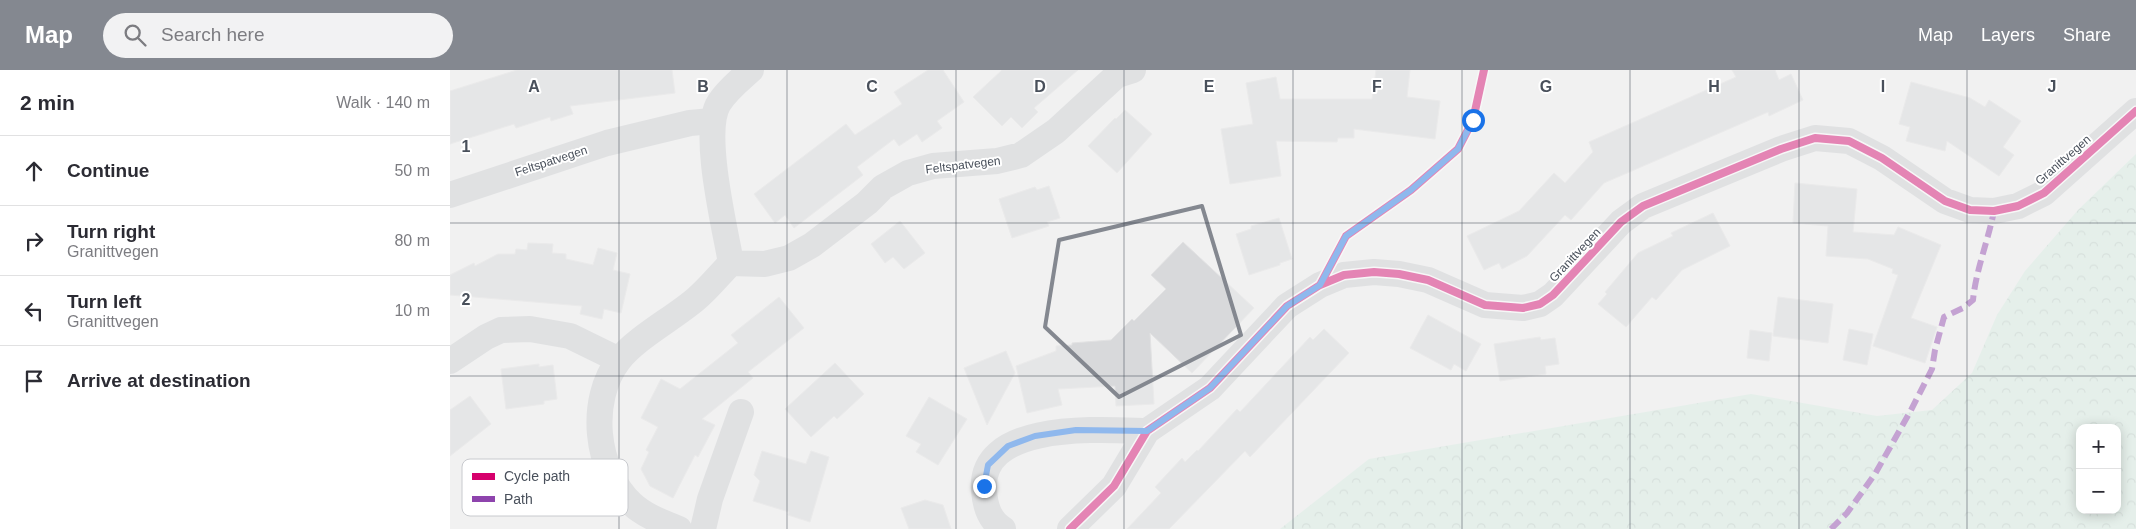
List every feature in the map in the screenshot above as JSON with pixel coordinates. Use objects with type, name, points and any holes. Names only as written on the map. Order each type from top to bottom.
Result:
[{"type":"street","points":[[606,459],[599,427],[601,395],[619,360],[643,339],[697,299],[731,263],[712,149],[712,121],[718,104],[752,70]]},
{"type":"street","name":"Feltspatvegen","points":[[731,263],[766,264],[789,258],[828,233],[867,203],[883,187],[908,173],[933,166],[997,161],[1021,155],[1056,131],[1117,75],[1133,70]]},
{"type":"street","name":"Granittvegen","points":[[1070,529],[1114,486],[1147,431],[1210,388],[1287,306],[1320,285],[1344,275],[1374,272],[1399,274],[1428,280],[1485,305],[1523,308],[1540,304],[1553,295],[1621,222],[1643,206],[1782,148],[1815,138],[1849,141],[1882,158],[1945,201],[1970,210],[1994,211],[2018,206],[2044,193],[2136,111]]},
{"type":"street","name":"Feltspatvegen","points":[[450,195],[607,143],[690,123],[712,121]]},
{"type":"street","points":[[450,361],[486,337],[501,330],[530,329],[570,336],[619,360]]},
{"type":"street","points":[[703,529],[710,499],[741,412]]},
{"type":"street","points":[[1003,529],[998,526],[986,508],[984,486],[988,465],[1008,446],[1035,436],[1076,430],[1147,431]]},
{"type":"street","points":[[628,500],[646,515],[679,529]]},
{"type":"highlighted area","points":[[1202,206],[1241,335],[1119,397],[1045,327],[1059,240]]},
{"type":"green space","points":[[2136,154],[2136,529],[1280,529],[1369,459],[1751,394],[1877,416],[1932,410],[1972,373],[1997,315],[2025,271],[2078,210]]},
{"type":"building","points":[[517,70],[672,70],[675,93],[570,106],[573,114],[551,121],[550,117],[516,128],[514,124],[450,144],[450,91]]},
{"type":"building","points":[[928,70],[943,70],[964,102],[937,121],[942,128],[922,142],[917,134],[899,146],[894,139],[857,167],[863,175],[794,228],[785,215],[775,223],[754,194],[846,124],[855,135],[902,104],[894,92]]},
{"type":"building","points":[[1002,70],[1078,70],[1034,108],[1038,112],[1022,128],[1011,117],[1002,126],[973,97]]},
{"type":"building","points":[[1376,70],[1410,70],[1407,97],[1440,101],[1435,139],[1354,129],[1354,138],[1338,138],[1337,142],[1276,141],[1281,176],[1230,184],[1221,129],[1253,124],[1246,83],[1276,77],[1280,99],[1372,99]]},
{"type":"building","points":[[1732,70],[1775,70],[1779,80],[1791,74],[1803,100],[1769,116],[1768,112],[1604,183],[1571,220],[1565,215],[1527,256],[1502,269],[1499,263],[1484,270],[1467,236],[1519,211],[1554,173],[1565,183],[1593,152],[1589,142],[1736,77]]},
{"type":"building","points":[[1911,82],[1970,98],[1985,107],[1989,100],[2021,121],[2003,147],[2014,155],[1999,176],[1947,141],[1945,151],[1906,141],[1910,127],[1899,124]]},
{"type":"building","points":[[1125,110],[1152,134],[1117,173],[1088,146]]},
{"type":"building","points":[[1795,183],[1857,189],[1853,232],[1894,235],[1898,227],[1941,245],[1911,318],[1937,327],[1925,363],[1873,346],[1898,275],[1892,273],[1893,269],[1868,259],[1826,256],[1828,226],[1793,223]]},
{"type":"building","points":[[1049,186],[1060,218],[1047,222],[1049,226],[1012,238],[999,199],[1035,187],[1037,190]]},
{"type":"building","points":[[1713,213],[1730,246],[1682,270],[1656,300],[1652,297],[1626,327],[1598,304],[1607,294],[1605,292],[1638,253],[1673,236],[1671,233]]},
{"type":"building","points":[[1279,218],[1292,259],[1249,275],[1236,234],[1251,229],[1251,226]]},
{"type":"building","points":[[900,221],[925,253],[904,269],[893,257],[885,263],[871,244]]},
{"type":"building","points":[[1183,242],[1254,308],[1192,373],[1150,333],[1154,404],[1116,406],[1115,386],[1058,389],[1062,405],[1027,413],[1016,366],[1056,351],[1056,346],[1111,340],[1132,319],[1134,321],[1166,289],[1151,275]]},
{"type":"building","points":[[528,243],[553,244],[552,253],[566,254],[566,259],[593,265],[598,248],[617,253],[613,270],[630,274],[621,313],[604,309],[602,319],[580,314],[582,306],[450,295],[450,275],[474,263],[475,266],[498,254],[515,254],[516,249],[527,250]]},
{"type":"building","points":[[779,297],[804,328],[748,372],[753,378],[702,419],[715,425],[698,457],[695,455],[673,498],[650,486],[641,469],[649,452],[646,450],[658,427],[641,418],[661,379],[680,389],[738,343],[731,335]]},
{"type":"building","points":[[1778,297],[1833,304],[1828,343],[1773,336]]},
{"type":"building","points":[[1428,315],[1481,344],[1466,371],[1454,364],[1451,370],[1410,348]]},
{"type":"building","points":[[1324,329],[1349,353],[1250,457],[1245,451],[1169,529],[1127,529],[1161,493],[1155,487],[1182,458],[1185,462],[1198,451],[1237,409],[1240,412],[1310,337],[1313,340]]},
{"type":"building","points":[[1849,329],[1873,334],[1867,365],[1843,360]]},
{"type":"building","points":[[1750,330],[1772,333],[1769,361],[1747,358]]},
{"type":"building","points":[[1540,337],[1541,340],[1555,338],[1559,364],[1545,366],[1546,374],[1500,381],[1494,344]]},
{"type":"building","points":[[1006,351],[1015,373],[987,425],[964,368]]},
{"type":"building","points":[[835,363],[864,394],[837,419],[834,416],[811,437],[785,409]]},
{"type":"building","points":[[539,364],[539,367],[553,365],[557,399],[544,401],[544,404],[506,409],[501,369]]},
{"type":"building","points":[[470,396],[491,424],[450,456],[450,410]]},
{"type":"building","points":[[929,397],[967,419],[938,465],[916,452],[921,444],[906,436]]},
{"type":"building","points":[[762,451],[806,464],[811,451],[829,457],[810,522],[788,515],[789,512],[753,501],[760,481],[754,475]]},
{"type":"building","points":[[925,500],[943,505],[951,529],[909,529],[901,508]]},
{"type":"marked path","points":[[1831,529],[1847,513],[1875,474],[1910,412],[1932,369],[1944,317],[1963,308],[1973,300],[1994,211]]},
{"type":"cycle path","points":[[1320,285],[1346,236],[1411,190],[1458,149],[1473,120],[1484,70]]},
{"type":"cycle path","points":[[1070,529],[1114,486],[1147,431],[1210,388],[1287,306],[1320,285],[1344,275],[1374,272],[1399,274],[1428,280],[1485,305],[1523,308],[1540,304],[1553,295],[1621,222],[1643,206],[1781,149],[1815,138],[1849,141],[1882,158],[1945,201],[1970,210],[1994,211],[2018,206],[2044,193],[2136,111]]},
{"type":"route","points":[[984,486],[988,465],[1008,446],[1035,436],[1076,430],[1147,431],[1210,388],[1287,306],[1320,285],[1346,236],[1411,190],[1458,149],[1473,120]]}]
